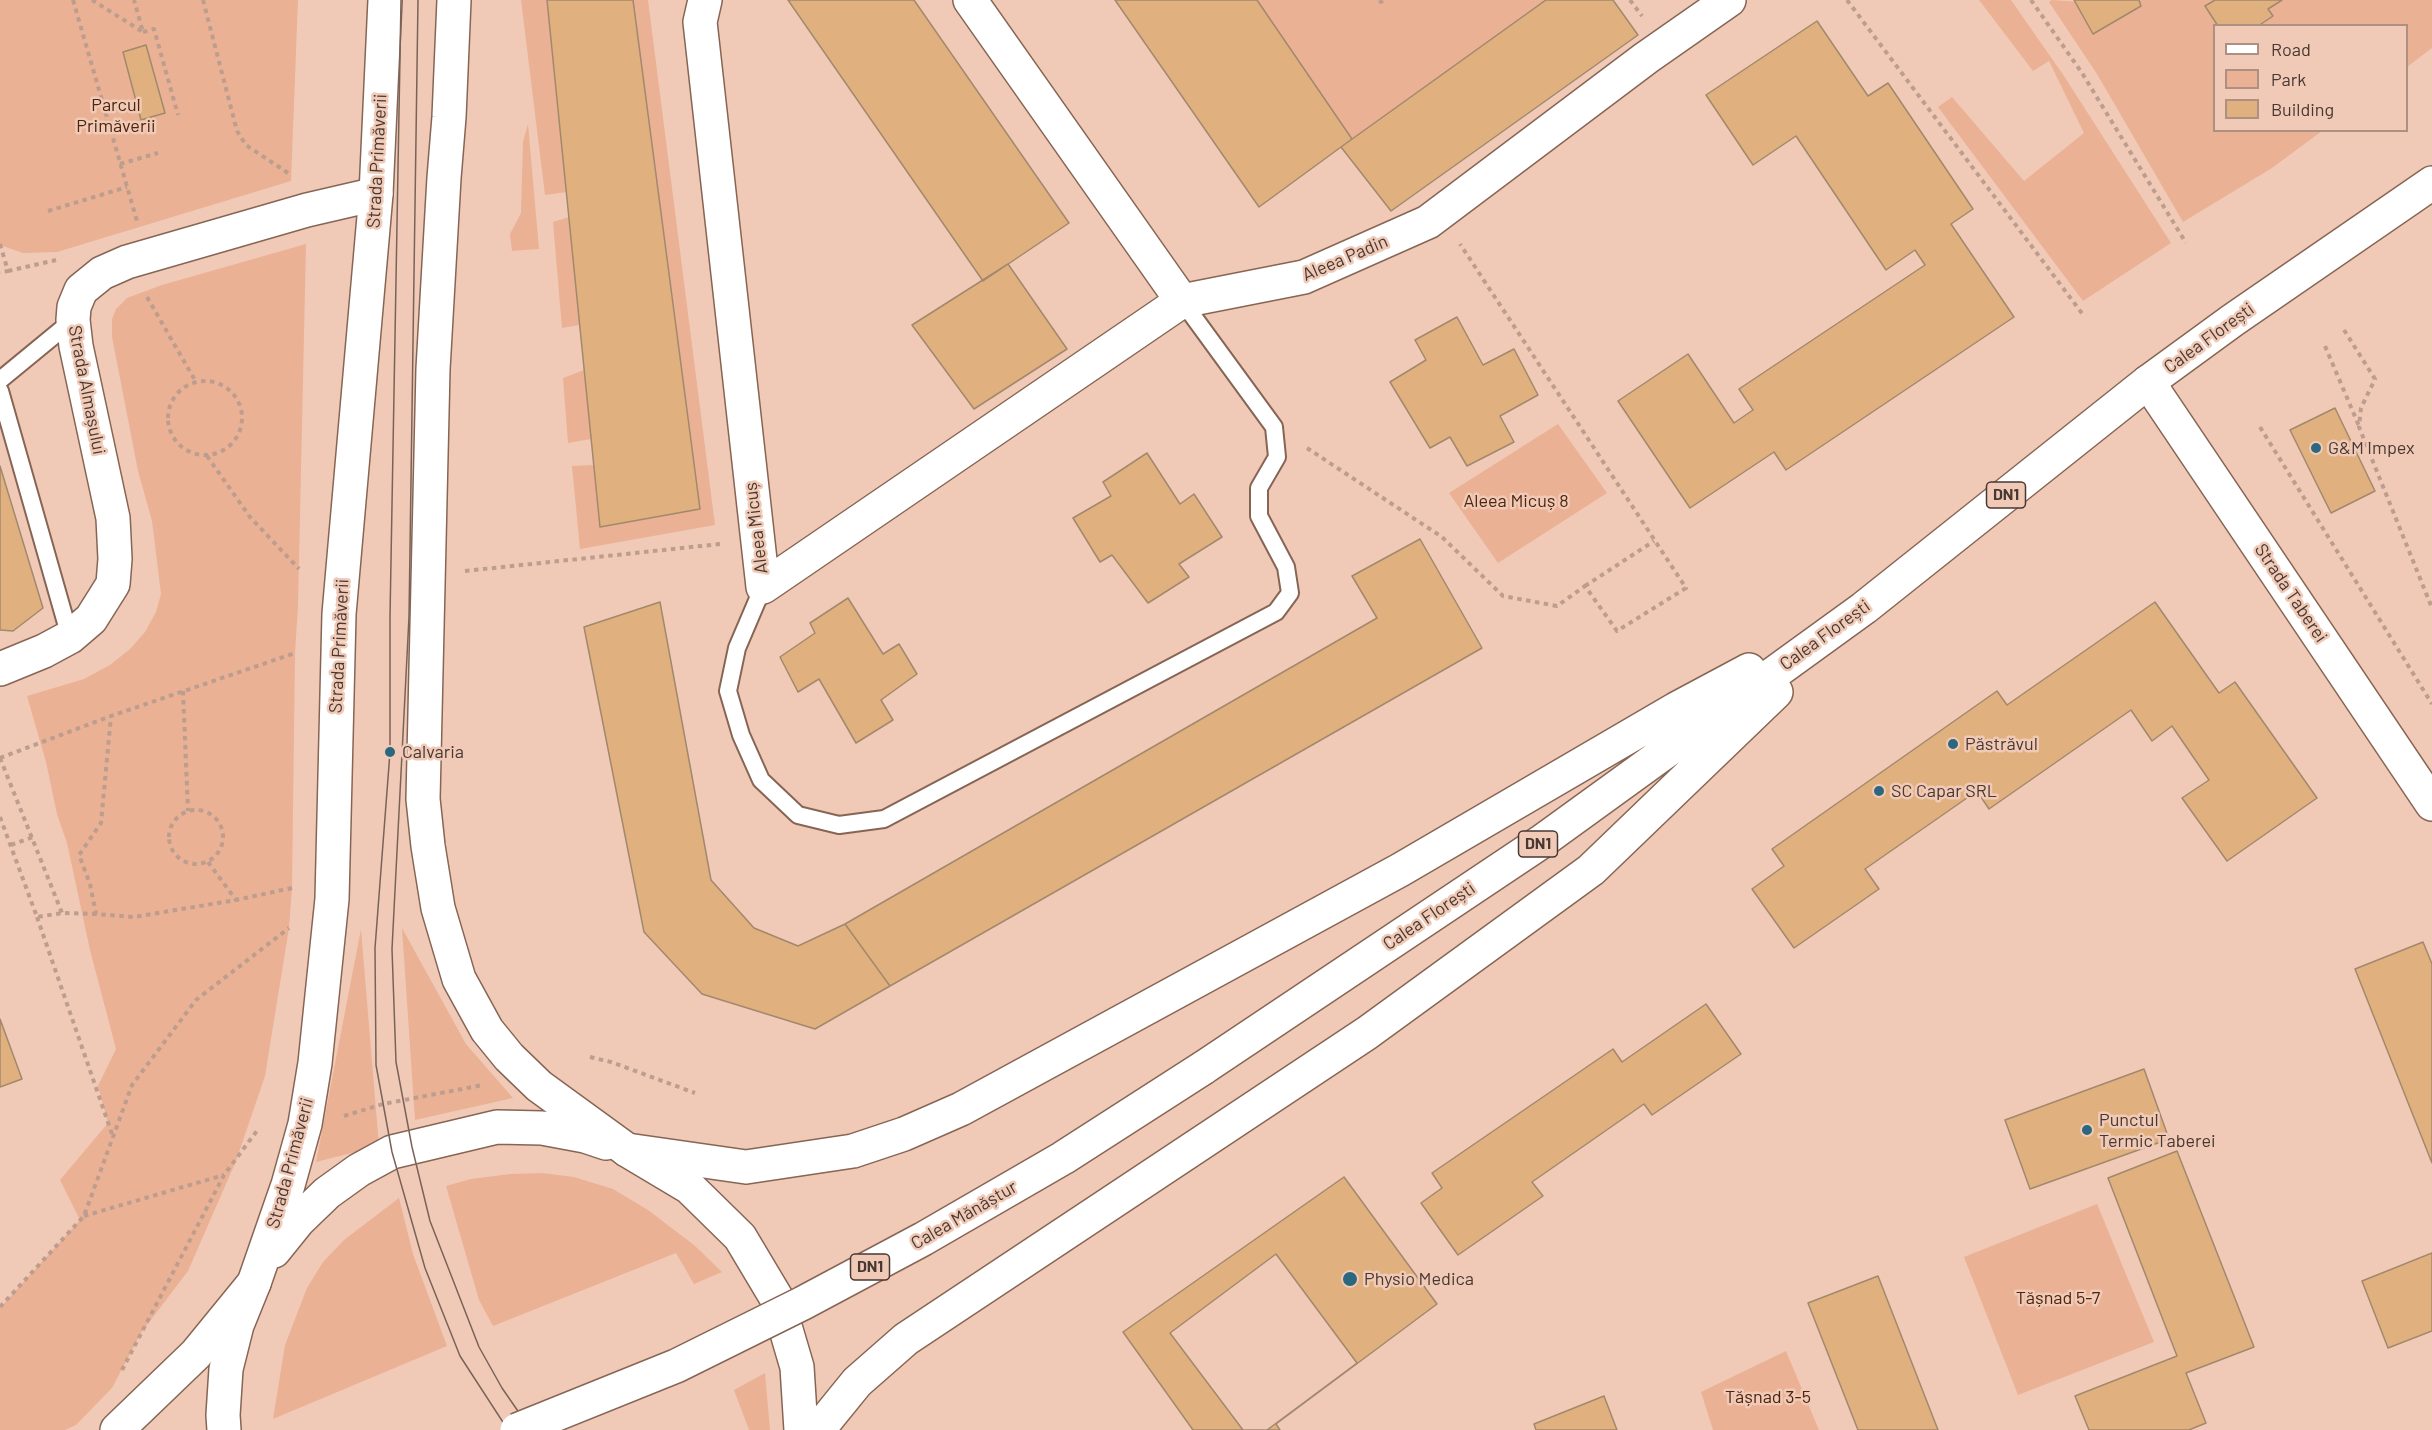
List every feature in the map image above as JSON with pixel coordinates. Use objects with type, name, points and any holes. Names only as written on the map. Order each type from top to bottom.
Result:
[{"type":"main road","name":"Strada Primăverii","points":[[224,1430],[222,1415],[226,1370],[237,1325],[288,1185],[305,1124],[315,1062],[332,898],[339,614],[376,194],[385,0]]},
{"type":"main road","name":"Strada Primăverii","points":[[454,0],[434,369],[423,799],[438,908],[449,949],[463,987],[487,1030],[509,1057],[539,1086],[627,1150],[689,1187],[740,1237],[777,1299],[797,1367],[801,1430]]},
{"type":"main road","name":"Aleea Micuș","points":[[705,0],[700,22],[763,587],[1182,301]]},
{"type":"main road","points":[[970,0],[1182,301]]},
{"type":"main road","name":"Aleea Padin","points":[[1182,301],[1304,278],[1428,222],[1646,58],[1729,0]]},
{"type":"main road","name":"Calea Florești","points":[[1203,1068],[1541,842],[1864,608],[2148,382],[2233,320],[2432,183]]},
{"type":"main road","name":"Strada Almașului","points":[[0,669],[44,651],[70,637],[92,619],[112,584],[115,559],[113,518],[76,346],[73,320],[77,298],[86,284],[102,273],[127,262],[307,210],[376,194]]},
{"type":"main road","name":"Strada Taberei","points":[[2148,382],[2432,804]]},
{"type":"main road","points":[[627,1150],[746,1167],[853,1151],[904,1134],[961,1109],[1400,870],[1676,709],[1864,608]]},
{"type":"main road","points":[[818,1430],[857,1382],[906,1339],[1367,1033],[1591,870],[1864,608]]},
{"type":"main road","name":"Calea Mănăștur","points":[[517,1430],[676,1366],[813,1298],[1063,1158],[1203,1068]]},
{"type":"main road","name":"Strada Primăverii","points":[[254,1283],[274,1250],[327,1193],[359,1170],[392,1152],[497,1127],[542,1128],[574,1134],[627,1150]]},
{"type":"main road","points":[[117,1430],[196,1354],[254,1283]]},
{"type":"lane","points":[[763,587],[737,648],[728,691],[741,735],[761,780],[798,815],[839,825],[884,819],[1276,612],[1290,593],[1286,567],[1259,516],[1258,488],[1277,457],[1274,427],[1182,301]]},
{"type":"lane","points":[[0,380],[73,320]]},
{"type":"lane","points":[[0,391],[70,637]]},
{"type":"path","points":[[73,0],[139,226]]},
{"type":"path","points":[[92,0],[143,32],[154,29],[178,115]]},
{"type":"path","points":[[134,0],[143,32]]},
{"type":"path","points":[[203,0],[237,131],[246,145],[297,178]]},
{"type":"path","points":[[1380,0],[1381,2],[1385,0]]},
{"type":"path","points":[[1630,0],[1647,22]]},
{"type":"path","points":[[1847,0],[2084,316]]},
{"type":"path","points":[[2031,0],[2082,73],[2186,243]]},
{"type":"path","points":[[120,164],[158,153]]},
{"type":"path","points":[[48,212],[128,187]]},
{"type":"path","points":[[1440,213],[1686,588],[1617,631],[1585,586]]},
{"type":"path","points":[[0,244],[8,271],[0,273]]},
{"type":"path","points":[[127,262],[196,382]]},
{"type":"path","points":[[2344,330],[2375,379],[2361,408],[2359,427]]},
{"type":"path","points":[[2325,346],[2432,608]]},
{"type":"path","points":[[209,381],[221,384],[239,401],[242,425],[238,437],[230,447],[219,453],[207,455],[195,454],[184,449],[175,440],[170,429],[170,405],[176,395],[196,382],[209,381]]},
{"type":"path","points":[[1274,427],[1442,537],[1503,596],[1557,606],[1655,541]]},
{"type":"path","points":[[2260,427],[2432,704]]},
{"type":"path","points":[[207,455],[250,517],[299,569]]},
{"type":"path","points":[[460,572],[757,539]]},
{"type":"path","points":[[62,913],[0,758],[111,716],[295,653]]},
{"type":"path","points":[[183,691],[188,811]]},
{"type":"path","points":[[96,914],[90,884],[80,855],[101,823],[111,716]]},
{"type":"path","points":[[188,811],[206,812],[214,816],[223,831],[221,849],[208,862],[190,864],[176,855],[171,847],[170,830],[174,822],[188,811]]},
{"type":"path","points":[[0,817],[113,1137]]},
{"type":"path","points":[[11,845],[33,837]]},
{"type":"path","points":[[208,862],[237,900]]},
{"type":"path","points":[[37,917],[62,913],[134,917],[237,900],[292,888]]},
{"type":"path","points":[[0,1307],[84,1216],[132,1085],[196,1000],[289,928]]},
{"type":"path","points":[[590,1058],[611,1062],[695,1093]]},
{"type":"path","points":[[342,1117],[383,1104],[491,1084]]},
{"type":"path","points":[[117,1379],[225,1175],[259,1128]]},
{"type":"path","points":[[84,1216],[225,1175]]},
{"type":"green space","name":"Parcul Primăverii","points":[[0,0],[298,0],[291,181],[57,252],[23,253],[0,245]]},
{"type":"green space","points":[[521,0],[547,0],[567,192],[545,195]]},
{"type":"green space","points":[[633,0],[648,0],[715,525],[580,549],[572,466],[594,465],[600,527],[700,509]]},
{"type":"green space","points":[[1257,0],[1546,0],[1352,139]]},
{"type":"green space","points":[[1979,0],[2011,0],[2064,76],[2171,243],[2083,301],[1938,107],[1952,97],[2024,181],[2084,133],[2049,61],[2033,71]]},
{"type":"green space","points":[[2052,0],[2141,6],[2139,0],[2215,0],[2218,24],[2213,24],[2213,132],[2321,132],[2272,168],[2183,222],[2097,74],[2049,2]]},
{"type":"green space","points":[[2282,0],[2432,0],[2432,48],[2408,66],[2408,24],[2261,24],[2273,16],[2268,9]]},
{"type":"green space","points":[[528,124],[539,249],[512,251],[510,234],[521,213],[523,142]]},
{"type":"green space","points":[[569,217],[580,325],[562,328],[553,222]]},
{"type":"green space","points":[[306,244],[295,653],[292,888],[289,928],[265,1076],[236,1161],[188,1271],[141,1333],[112,1388],[76,1425],[65,1430],[0,1430],[0,1308],[80,1220],[60,1180],[108,1123],[98,1086],[116,1049],[90,950],[67,843],[57,814],[46,762],[27,696],[84,679],[110,665],[130,649],[145,632],[156,612],[161,594],[152,521],[138,471],[112,337],[112,319],[116,309],[127,298],[162,285]]},
{"type":"green space","points":[[584,370],[591,439],[568,443],[563,378]]},
{"type":"green space","name":"Aleea Micuș 8","points":[[1558,424],[1607,493],[1498,563],[1449,493]]},
{"type":"green space","points":[[402,928],[466,1044],[513,1098],[415,1120]]},
{"type":"green space","points":[[361,929],[379,1146],[316,1162]]},
{"type":"green space","points":[[542,1173],[574,1177],[613,1189],[648,1210],[694,1245],[722,1272],[694,1284],[676,1253],[493,1326],[479,1300],[446,1186],[471,1179]]},
{"type":"green space","points":[[399,1198],[413,1254],[447,1346],[273,1419],[285,1345],[307,1288],[323,1262],[344,1240]]},
{"type":"green space","name":"Tășnad 5-7","points":[[2097,1204],[2154,1342],[2018,1395],[1964,1257]]},
{"type":"green space","name":"Tășnad 3-5","points":[[1786,1351],[1819,1430],[1713,1430],[1701,1392]]},
{"type":"green space","points":[[765,1373],[770,1430],[749,1430],[734,1390]]},
{"type":"building","points":[[547,0],[633,0],[700,509],[600,527]]},
{"type":"building","points":[[788,0],[914,0],[1069,223],[983,281]]},
{"type":"building","points":[[1115,0],[1257,0],[1352,139],[1259,207]]},
{"type":"building","points":[[1546,0],[1613,0],[1638,35],[1391,211],[1341,147]]},
{"type":"building","points":[[2074,0],[2139,0],[2141,6],[2093,34]]},
{"type":"building","points":[[2215,0],[2282,0],[2268,9],[2273,16],[2261,24],[2217,24],[2205,6]]},
{"type":"building","points":[[1817,21],[1868,96],[1888,83],[1973,209],[1951,224],[2014,317],[1786,470],[1774,452],[1690,508],[1618,401],[1688,354],[1734,423],[1753,410],[1739,389],[1925,265],[1915,250],[1886,270],[1796,136],[1753,165],[1706,95]]},
{"type":"building","points":[[146,45],[165,113],[141,120],[123,52]]},
{"type":"building","points":[[1008,264],[1067,349],[974,409],[912,325]]},
{"type":"building","points":[[1457,317],[1483,365],[1514,349],[1538,395],[1500,416],[1514,442],[1467,466],[1450,437],[1430,448],[1390,382],[1426,360],[1415,340]]},
{"type":"building","points":[[2335,408],[2375,491],[2331,513],[2290,430]]},
{"type":"building","points":[[1147,453],[1180,504],[1194,494],[1222,537],[1179,564],[1189,577],[1148,603],[1112,555],[1100,562],[1073,518],[1111,496],[1103,482]]},
{"type":"building","points":[[0,466],[43,608],[13,631],[0,630]]},
{"type":"building","points":[[1420,539],[1482,648],[890,986],[845,924],[1377,618],[1352,576]]},
{"type":"building","points":[[848,598],[883,654],[899,644],[917,674],[881,700],[893,720],[856,743],[819,679],[798,692],[780,657],[815,633],[810,623]]},
{"type":"building","points":[[660,602],[711,880],[754,928],[798,946],[845,924],[890,986],[815,1029],[702,994],[644,932],[584,627]]},
{"type":"building","points":[[2155,602],[2219,693],[2235,682],[2317,798],[2227,861],[2182,798],[2209,780],[2172,726],[2152,741],[2131,710],[1989,809],[1977,791],[1865,869],[1879,889],[1794,948],[1752,889],[1784,866],[1772,849],[1997,691],[2007,705]]},
{"type":"building","points":[[2423,942],[2432,964],[2432,1163],[2355,969]]},
{"type":"building","points":[[1706,1004],[1741,1054],[1652,1115],[1644,1104],[1532,1182],[1543,1196],[1458,1255],[1421,1203],[1442,1188],[1432,1173],[1613,1049],[1622,1062]]},
{"type":"building","points":[[0,1019],[22,1079],[0,1087]]},
{"type":"building","name":"Punctul Termic Taberei","points":[[2144,1069],[2169,1139],[2030,1189],[2005,1120]]},
{"type":"building","points":[[2177,1151],[2254,1347],[2186,1373],[2206,1423],[2189,1430],[2089,1430],[2075,1396],[2177,1356],[2108,1178]]},
{"type":"building","points":[[1344,1177],[1437,1304],[1276,1424],[1280,1430],[1193,1430],[1123,1332]]},
{"type":"building","points":[[2432,1253],[2432,1331],[2388,1348],[2362,1281]]},
{"type":"building","points":[[1276,1254],[1357,1363],[1267,1430],[1243,1430],[1170,1333]]},
{"type":"building","points":[[1878,1276],[1938,1430],[1858,1430],[1808,1303]]},
{"type":"building","points":[[1604,1396],[1617,1430],[1536,1430],[1534,1424]]},
{"type":"tram line","points":[[401,0],[390,617],[390,752],[375,948],[376,1065],[392,1152],[425,1268],[460,1356],[508,1430]]},
{"type":"tram line","points":[[418,0],[409,617],[392,949],[396,1062],[412,1147],[430,1221],[479,1347],[502,1388],[531,1430]]},
{"type":"place","name":"G&M Impex","points":[[2316,448]]},
{"type":"place","name":"Păstrăvul","points":[[1953,744]]},
{"type":"place","name":"Calvaria","points":[[390,752]]},
{"type":"place","name":"SC Capar SRL","points":[[1879,791]]},
{"type":"place","name":"Punctul Termic Taberei","points":[[2087,1130]]},
{"type":"place","name":"Physio Medica","points":[[1350,1279]]}]
